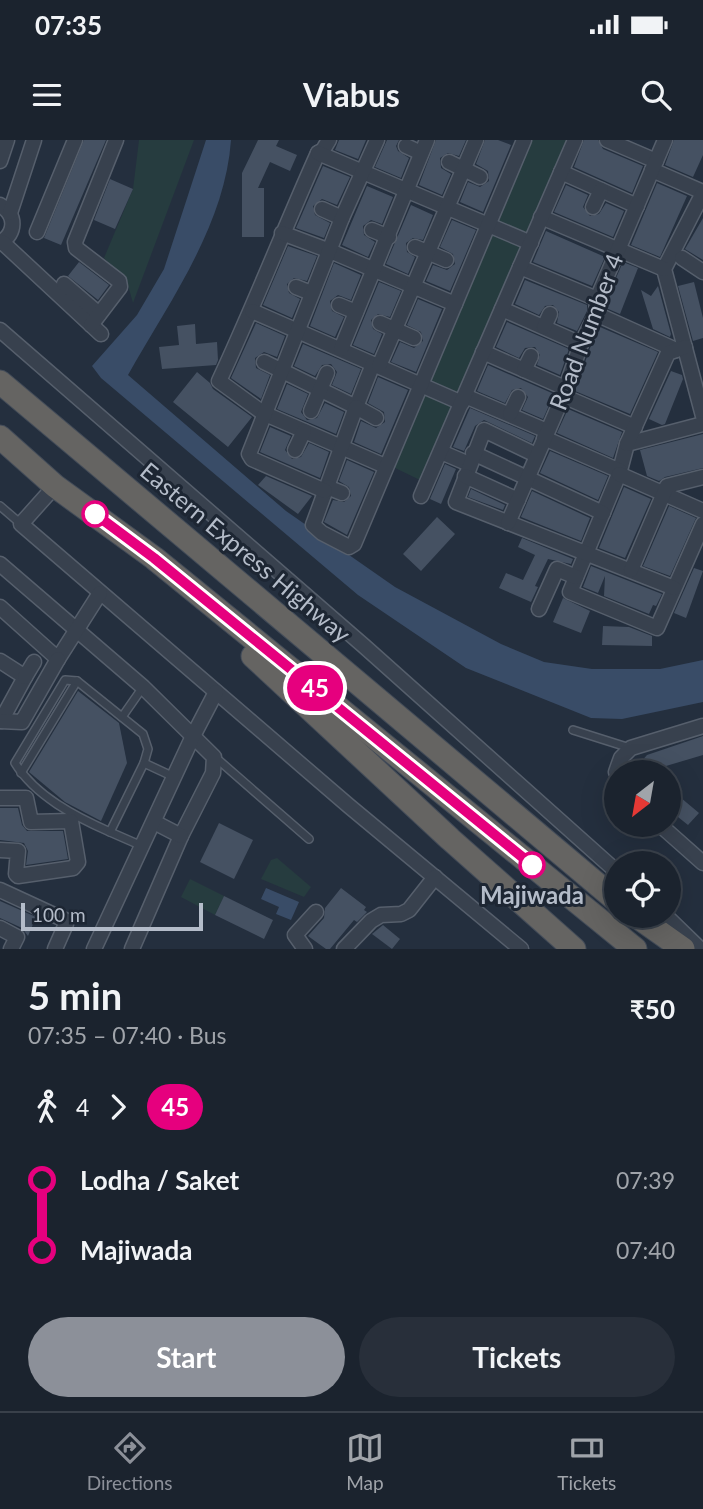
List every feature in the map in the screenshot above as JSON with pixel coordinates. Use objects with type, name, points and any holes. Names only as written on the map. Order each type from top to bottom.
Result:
[{"type":"highway","name":"Eastern Express Highway","points":[[0,382],[604,890]]},
{"type":"highway","points":[[0,438],[55,486],[154,558],[633,949]]},
{"type":"highway","points":[[223,614],[247,650],[276,678],[574,949]]},
{"type":"highway","points":[[649,928],[672,949]]},
{"type":"highway","points":[[654,928],[684,949]]},
{"type":"street","points":[[34,140],[5,209],[13,226],[11,233],[1,243],[97,324]]},
{"type":"street","points":[[37,232],[75,140]]},
{"type":"street","points":[[97,324],[120,287],[119,281],[76,248],[75,242],[116,140]]},
{"type":"street","points":[[329,140],[318,153],[282,233],[252,311],[219,381],[263,413],[385,466]]},
{"type":"street","points":[[342,493],[252,459],[249,454],[311,293],[377,140]]},
{"type":"street","points":[[476,140],[448,208],[422,250],[414,287],[356,407],[313,526],[349,547],[354,544],[489,225],[518,142]]},
{"type":"street","points":[[421,496],[575,140]]},
{"type":"street","points":[[607,140],[703,192],[664,270],[680,348],[703,416]]},
{"type":"street","name":"Road Number 4","points":[[508,523],[564,392],[618,250],[665,140]]},
{"type":"street","points":[[0,161],[4,142]]},
{"type":"street","points":[[341,349],[424,147],[407,146]]},
{"type":"street","points":[[318,153],[531,243]]},
{"type":"street","points":[[449,162],[480,177]]},
{"type":"street","points":[[561,172],[637,206]]},
{"type":"street","points":[[593,207],[601,190]]},
{"type":"street","points":[[322,209],[342,218]]},
{"type":"street","points":[[541,217],[664,270]]},
{"type":"street","points":[[372,230],[388,237]]},
{"type":"street","points":[[282,233],[454,303]]},
{"type":"street","points":[[422,250],[446,260]]},
{"type":"street","points":[[682,258],[703,272]]},
{"type":"street","points":[[520,267],[566,279],[597,306],[680,348]]},
{"type":"street","points":[[64,284],[97,324]]},
{"type":"street","points":[[296,287],[311,293]]},
{"type":"street","points":[[339,305],[356,312]]},
{"type":"street","points":[[502,309],[547,321],[581,344]]},
{"type":"street","points":[[252,311],[421,385],[510,414],[620,473],[703,511]]},
{"type":"street","points":[[380,323],[414,338]]},
{"type":"street","points":[[0,330],[364,646],[604,860]]},
{"type":"street","points":[[680,348],[668,352],[627,444],[620,473],[570,592],[657,628],[703,524]]},
{"type":"street","points":[[484,352],[528,363],[564,392],[635,427]]},
{"type":"street","points":[[264,362],[376,418]]},
{"type":"street","points":[[311,411],[327,373]]},
{"type":"street","points":[[510,414],[518,397]]},
{"type":"street","points":[[627,444],[703,424]]},
{"type":"street","points":[[295,450],[304,430]]},
{"type":"street","points":[[536,455],[484,430],[456,502],[674,588]]},
{"type":"street","points":[[441,452],[469,464],[527,479],[603,513]]},
{"type":"street","points":[[469,464],[518,500]]},
{"type":"street","points":[[631,570],[667,486],[703,477]]},
{"type":"street","points":[[55,486],[20,524],[521,949]]},
{"type":"street","points":[[0,564],[143,687],[214,757],[213,772],[180,836],[132,949]]},
{"type":"street","points":[[539,609],[557,569],[576,576]]},
{"type":"street","points":[[34,662],[0,721],[22,722],[100,593]]},
{"type":"street","points":[[0,607],[58,659]]},
{"type":"street","points":[[0,661],[25,677]]},
{"type":"street","points":[[94,949],[192,736],[216,692]]},
{"type":"street","points":[[620,760],[631,748],[703,726]]},
{"type":"street","points":[[0,799],[26,798],[31,822],[71,821],[78,862],[73,868],[18,876],[18,851],[0,850]]},
{"type":"street","points":[[154,822],[180,836]]},
{"type":"street","points":[[676,837],[701,857]]},
{"type":"street","points":[[344,949],[371,921],[382,915],[401,914],[409,910],[435,877]]},
{"type":"street","points":[[0,890],[65,920],[66,924],[55,949]]},
{"type":"street","points":[[305,949],[295,935],[316,912]]},
{"type":"street","points":[[0,928],[16,936],[11,949]]},
{"type":"street","points":[[678,928],[700,949]]},
{"type":"lane","points":[[0,506],[20,524]]},
{"type":"lane","points":[[110,832],[144,764],[148,749],[143,734],[77,681],[65,680],[15,763],[34,786],[74,813],[110,832],[142,846]]},
{"type":"lane","points":[[122,717],[143,687]]},
{"type":"lane","points":[[573,730],[631,748]]},
{"type":"lane","points":[[214,757],[309,839]]},
{"type":"lane","points":[[144,764],[175,777]]},
{"type":"green space","points":[[139,140],[194,140],[133,303],[127,282],[104,258],[133,189]]},
{"type":"green space","points":[[528,140],[572,140],[528,237],[493,223]]},
{"type":"green space","points":[[492,228],[525,244],[461,396],[424,382]]},
{"type":"green space","points":[[422,387],[458,404],[424,482],[391,466]]},
{"type":"green space","points":[[277,858],[311,887],[304,897],[261,879],[271,860]]},
{"type":"green space","points":[[190,879],[224,896],[215,915],[181,897]]},
{"type":"water","points":[[206,140],[231,140],[227,172],[218,203],[193,262],[128,375],[286,511],[395,587],[501,644],[544,662],[592,669],[660,669],[703,660],[703,702],[622,719],[591,718],[466,668],[358,595],[101,378],[92,366],[137,315],[164,269]]},
{"type":"water","points":[[266,888],[299,902],[291,920],[276,914],[279,907],[261,899]]},
{"type":"building","points":[[84,140],[106,140],[61,245],[44,238]]},
{"type":"building","points":[[258,140],[279,140],[276,146],[297,155],[290,171],[270,162],[258,188],[264,188],[264,237],[242,237],[242,173]]},
{"type":"building","points":[[339,140],[366,140],[358,159],[335,150]]},
{"type":"building","points":[[387,140],[399,140],[396,146],[398,151],[409,158],[401,178],[375,167]]},
{"type":"building","points":[[436,140],[466,140],[459,156],[448,153],[440,158],[441,168],[451,174],[442,195],[419,185]]},
{"type":"building","points":[[485,140],[498,140],[511,145],[483,212],[460,202],[468,182],[480,187],[489,181],[488,171],[476,164]]},
{"type":"building","points":[[584,140],[598,140],[603,149],[643,166],[632,193],[574,167]]},
{"type":"building","points":[[674,140],[703,140],[703,155],[693,177],[665,165]]},
{"type":"building","points":[[323,166],[350,177],[337,205],[322,199],[313,206],[315,215],[330,223],[324,238],[296,228]]},
{"type":"building","points":[[110,179],[133,189],[115,229],[94,220]]},
{"type":"building","points":[[657,183],[687,196],[660,257],[631,245]]},
{"type":"building","points":[[566,185],[588,195],[583,207],[590,216],[599,214],[606,203],[624,211],[613,237],[554,212]]},
{"type":"building","points":[[367,186],[393,197],[382,224],[371,220],[363,226],[364,235],[375,242],[368,257],[342,245]]},
{"type":"building","points":[[411,205],[433,215],[423,240],[413,238],[406,243],[407,252],[415,257],[408,274],[386,264]]},
{"type":"building","points":[[703,218],[703,260],[685,249]]},
{"type":"building","points":[[452,220],[476,230],[450,291],[426,281],[433,265],[447,270],[455,264],[453,254],[440,247]]},
{"type":"building","points":[[546,231],[605,257],[592,286],[533,262]]},
{"type":"building","points":[[288,246],[317,256],[307,281],[294,278],[287,284],[289,293],[300,299],[292,318],[263,305]]},
{"type":"building","points":[[79,262],[109,285],[98,300],[68,276]]},
{"type":"building","points":[[623,262],[638,268],[620,314],[606,308],[606,301]]},
{"type":"building","points":[[334,263],[361,275],[351,300],[338,295],[330,301],[332,311],[344,317],[335,337],[310,326]]},
{"type":"building","points":[[525,280],[587,305],[587,311],[577,331],[557,323],[559,312],[553,305],[545,306],[539,315],[515,304]]},
{"type":"building","points":[[379,282],[401,291],[390,317],[378,314],[371,320],[373,329],[382,334],[374,354],[353,345]]},
{"type":"building","points":[[694,282],[703,318],[703,338],[693,341],[678,286]]},
{"type":"building","points":[[658,286],[670,337],[653,329],[641,290],[651,296]]},
{"type":"building","points":[[418,299],[442,309],[416,372],[391,362],[400,342],[414,348],[423,341],[421,332],[407,325]]},
{"type":"building","points":[[507,322],[569,349],[560,375],[537,365],[540,355],[535,347],[525,348],[519,358],[496,347]]},
{"type":"building","points":[[256,323],[285,336],[277,357],[264,352],[255,358],[256,368],[270,375],[261,399],[231,378]]},
{"type":"building","points":[[195,324],[196,344],[217,342],[216,365],[162,369],[159,347],[179,345],[177,326]]},
{"type":"building","points":[[600,327],[658,352],[630,414],[575,391]]},
{"type":"building","points":[[303,344],[361,369],[351,394],[332,385],[337,372],[331,364],[322,365],[315,376],[294,366]]},
{"type":"building","points":[[488,365],[554,394],[543,419],[522,410],[528,397],[521,388],[512,390],[505,403],[477,391]]},
{"type":"building","points":[[671,371],[682,375],[683,379],[665,424],[662,425],[649,419]]},
{"type":"building","points":[[197,372],[213,389],[252,417],[228,447],[173,402]]},
{"type":"building","points":[[378,377],[408,390],[381,454],[354,442],[361,421],[376,428],[385,422],[384,412],[368,403]]},
{"type":"building","points":[[287,384],[308,394],[301,412],[307,420],[317,418],[325,403],[344,412],[336,434],[277,409]]},
{"type":"building","points":[[470,408],[535,436],[532,443],[484,420],[475,426],[464,451],[453,447]]},
{"type":"building","points":[[568,409],[622,432],[613,458],[557,433]]},
{"type":"building","points":[[270,427],[291,436],[285,450],[292,459],[301,457],[309,443],[329,452],[320,478],[260,452]]},
{"type":"building","points":[[703,434],[703,468],[665,477],[659,481],[647,476],[640,450]]},
{"type":"building","points":[[550,451],[608,476],[598,500],[540,473]]},
{"type":"building","points":[[347,460],[374,472],[347,535],[324,522],[333,500],[344,502],[351,496],[349,487],[339,481]]},
{"type":"building","points":[[445,464],[456,469],[441,504],[430,499]]},
{"type":"building","points":[[266,476],[312,496],[298,514],[258,485]]},
{"type":"building","points":[[624,487],[651,499],[625,558],[599,548]]},
{"type":"building","points":[[471,489],[505,505],[503,510],[468,497]]},
{"type":"building","points":[[532,491],[590,518],[581,541],[521,517]]},
{"type":"building","points":[[669,506],[696,518],[670,576],[643,566]]},
{"type":"building","points":[[437,517],[455,534],[421,571],[403,554]]},
{"type":"building","points":[[522,538],[573,559],[571,564],[548,559],[535,586],[538,587],[531,602],[499,588],[506,573],[523,580],[535,555],[518,547]]},
{"type":"building","points":[[591,566],[662,594],[656,606],[653,605],[649,614],[604,596],[605,576],[598,593],[583,587]]},
{"type":"building","points":[[694,568],[703,571],[686,618],[674,613]]},
{"type":"building","points":[[563,598],[590,611],[581,633],[553,622]]},
{"type":"building","points":[[603,626],[629,627],[652,636],[652,646],[602,645]]},
{"type":"building","points":[[78,691],[119,723],[127,763],[101,821],[65,802],[29,772]]},
{"type":"building","points":[[703,736],[703,755],[681,762],[643,760],[647,755]]},
{"type":"building","points":[[681,798],[699,813],[688,825],[681,819]]},
{"type":"building","points":[[0,808],[18,808],[22,825],[27,831],[63,831],[68,859],[26,865],[28,851],[24,843],[0,840]]},
{"type":"building","points":[[219,823],[253,840],[234,879],[200,862]]},
{"type":"building","points":[[341,888],[366,907],[364,910],[367,912],[357,922],[354,920],[330,949],[326,949],[308,936],[324,918],[325,908]]},
{"type":"building","points":[[224,896],[273,920],[264,939],[215,915]]},
{"type":"building","points":[[0,901],[36,917],[28,936],[22,928],[0,918]]},
{"type":"building","points":[[383,925],[400,939],[392,949],[372,934]]},
{"type":"bus line","name":"45","points":[[95,514],[154,558],[532,865]]},
{"type":"place","name":"Majiwada","points":[[532,865]]}]
